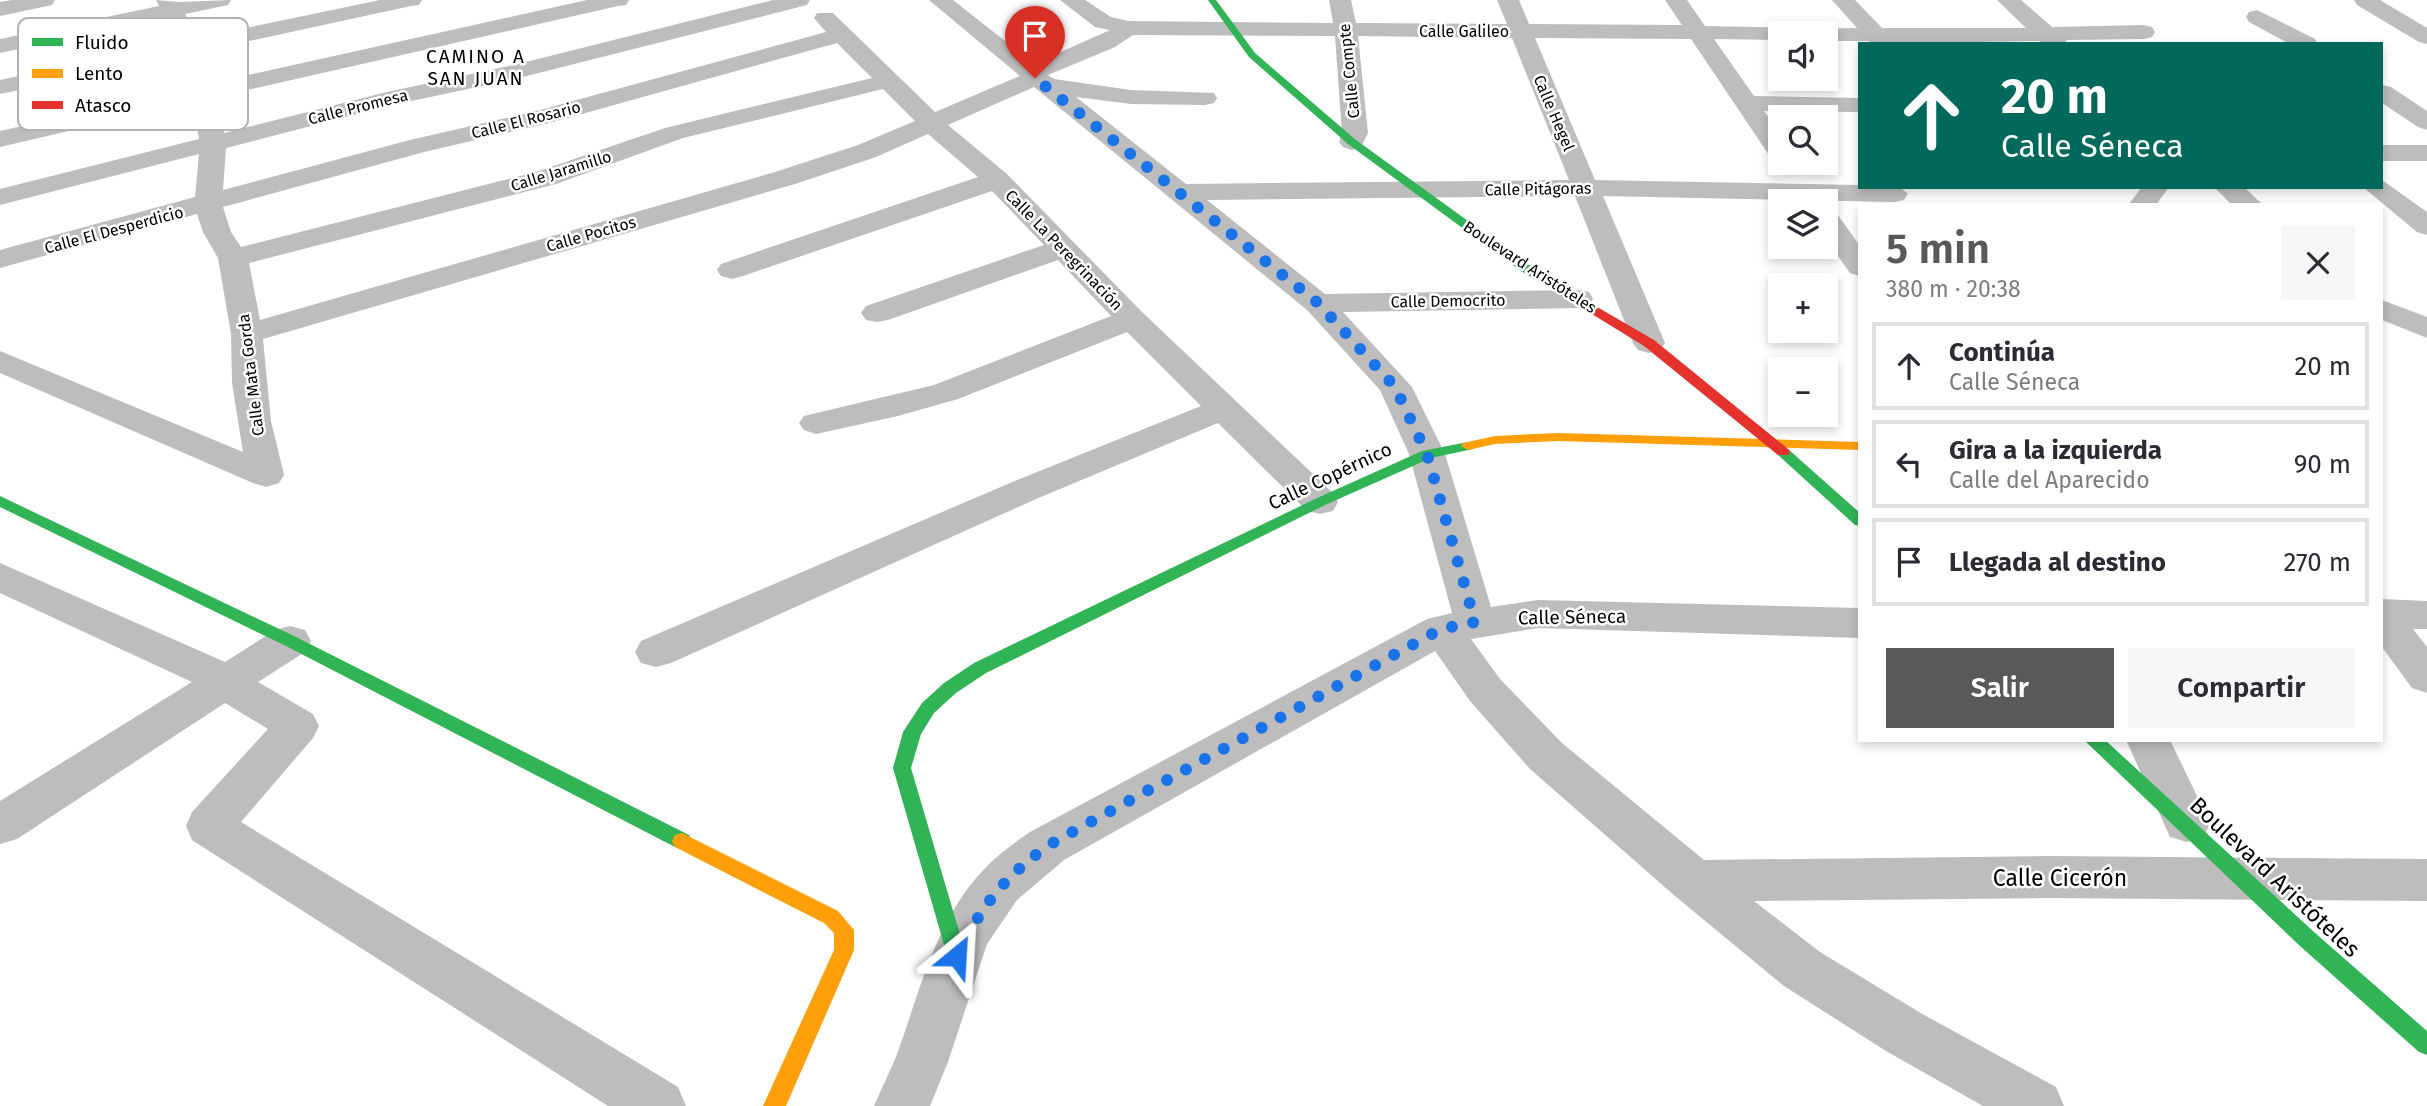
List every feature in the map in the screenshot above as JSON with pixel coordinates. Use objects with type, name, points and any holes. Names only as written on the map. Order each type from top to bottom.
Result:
[{"type":"street","points":[[6,45],[5,8],[44,0]]},
{"type":"street","points":[[115,18],[168,5],[220,0]]},
{"type":"street","points":[[248,34],[411,0]]},
{"type":"street","points":[[248,82],[618,0]]},
{"type":"street","name":"Calle Promesa","points":[[0,197],[213,143],[403,122],[474,80],[799,0]]},
{"type":"street","name":"Calle La Peregrinación","points":[[805,0],[931,122],[998,180],[1131,319],[1320,502]]},
{"type":"street","points":[[940,0],[1318,303],[1395,387],[1427,454],[1458,626],[1485,690],[1546,756],[1692,881],[1802,969],[1905,1033],[2036,1106]]},
{"type":"street","points":[[1071,0],[1103,22],[1128,28]]},
{"type":"street","name":"Boulevard Aristóteles","points":[[1212,0],[1252,55],[1352,142],[1525,268],[1649,343],[1773,443],[1858,519]]},
{"type":"street","name":"Calle Compte","points":[[1340,0],[1346,30],[1355,133],[1352,142]]},
{"type":"street","name":"Calle Hegel","points":[[1508,0],[1649,343]]},
{"type":"street","points":[[1676,0],[1768,135]]},
{"type":"street","points":[[1843,0],[1879,39]]},
{"type":"street","points":[[2008,0],[2051,39]]},
{"type":"street","points":[[2365,0],[2427,37]]},
{"type":"street","points":[[447,36],[455,21],[470,6]]},
{"type":"street","points":[[2257,42],[2261,9]]},
{"type":"street","points":[[2261,9],[2304,42]]},
{"type":"street","name":"Calle Pocitos","points":[[247,334],[774,181],[867,151],[1037,79],[1128,28]]},
{"type":"street","name":"Calle Galileo","points":[[1128,28],[1768,33]]},
{"type":"street","points":[[1838,35],[1879,39],[1962,36],[2051,39],[2144,32]]},
{"type":"street","name":"Calle El Rosario","points":[[208,204],[403,122],[544,117],[843,34]]},
{"type":"street","points":[[447,36],[474,80]]},
{"type":"street","points":[[519,71],[544,117]]},
{"type":"street","points":[[1037,79],[1131,97],[1205,98]]},
{"type":"street","name":"Calle Jaramillo","points":[[233,258],[546,178],[674,133],[888,81]]},
{"type":"street","points":[[0,87],[18,83]]},
{"type":"street","points":[[2383,93],[2427,122]]},
{"type":"street","points":[[1084,117],[1131,97]]},
{"type":"street","points":[[1746,103],[1858,105]]},
{"type":"street","points":[[0,139],[40,130]]},
{"type":"street","name":"Calle Mata Gorda","points":[[0,362],[266,475],[248,383],[247,334],[233,258],[217,232],[208,204],[213,143],[210,130]]},
{"type":"street","points":[[2383,153],[2427,153]]},
{"type":"street","points":[[732,270],[998,180]]},
{"type":"street","name":"Calle Pitágoras","points":[[1181,192],[1586,188],[1768,194]]},
{"type":"street","points":[[2144,203],[2155,189]]},
{"type":"street","points":[[2229,189],[2247,203]]},
{"type":"street","points":[[2379,189],[2427,226]]},
{"type":"street","name":"Calle Pitágoras","points":[[1838,195],[1894,194]]},
{"type":"street","name":"Calle El Desperdicio","points":[[9,257],[208,204]]},
{"type":"street","points":[[1838,236],[1858,264]]},
{"type":"street","points":[[877,313],[1061,248]]},
{"type":"street","name":"Calle Democrito","points":[[1318,303],[1578,299]]},
{"type":"street","points":[[2383,309],[2427,329]]},
{"type":"street","points":[[817,423],[944,392],[1005,371],[1131,319]]},
{"type":"street","points":[[656,652],[1023,491],[1225,408]]},
{"type":"street","name":"Calle Copérnico","points":[[957,956],[932,866],[908,798],[902,768],[907,740],[918,718],[945,689],[980,668],[1320,502],[1427,454],[1495,440],[1558,437],[1858,446]]},
{"type":"street","points":[[0,501],[290,641],[817,909],[839,924],[844,930],[844,950],[774,1106]]},
{"type":"street","points":[[0,577],[199,666],[297,726],[211,822],[210,827],[658,1106]]},
{"type":"street","points":[[2383,613],[2427,615]]},
{"type":"street","name":"Calle Séneca","points":[[902,1106],[957,956],[979,913],[995,891],[1018,869],[1047,846],[1458,626],[1538,614],[1858,623]]},
{"type":"street","points":[[2383,619],[2427,677]]},
{"type":"street","points":[[0,825],[290,641]]},
{"type":"street","name":"Boulevard Aristóteles","points":[[2095,742],[2307,939],[2427,1045]]},
{"type":"street","points":[[2149,742],[2190,828]]},
{"type":"street","name":"Calle Cicerón","points":[[1692,881],[2035,877],[2427,880]]},
{"type":"traffic: fast","points":[[1212,0],[1252,55],[1352,142],[1525,268],[1573,297]]},
{"type":"traffic: fast","points":[[956,955],[902,768],[912,732],[928,708],[950,688],[980,668],[1320,502],[1427,454],[1468,446]]},
{"type":"traffic: fast","points":[[1783,452],[1858,519]]},
{"type":"traffic: fast","points":[[0,501],[290,641],[682,841]]},
{"type":"traffic: fast","points":[[2095,742],[2307,939],[2427,1045]]},
{"type":"traffic: slow","points":[[1468,446],[1495,440],[1558,437],[1858,446]]},
{"type":"traffic: slow","points":[[682,841],[831,917],[844,930],[844,950],[774,1106]]},
{"type":"traffic: jam","points":[[1573,297],[1649,343],[1783,452]]},
{"type":"district","name":"CAMINO A SAN JUAN","points":[[476,67]]},
{"type":"route","points":[[957,956],[979,913],[995,891],[1047,846],[1441,629],[1475,622],[1427,454],[1395,387],[1318,303],[1035,78]]}]
